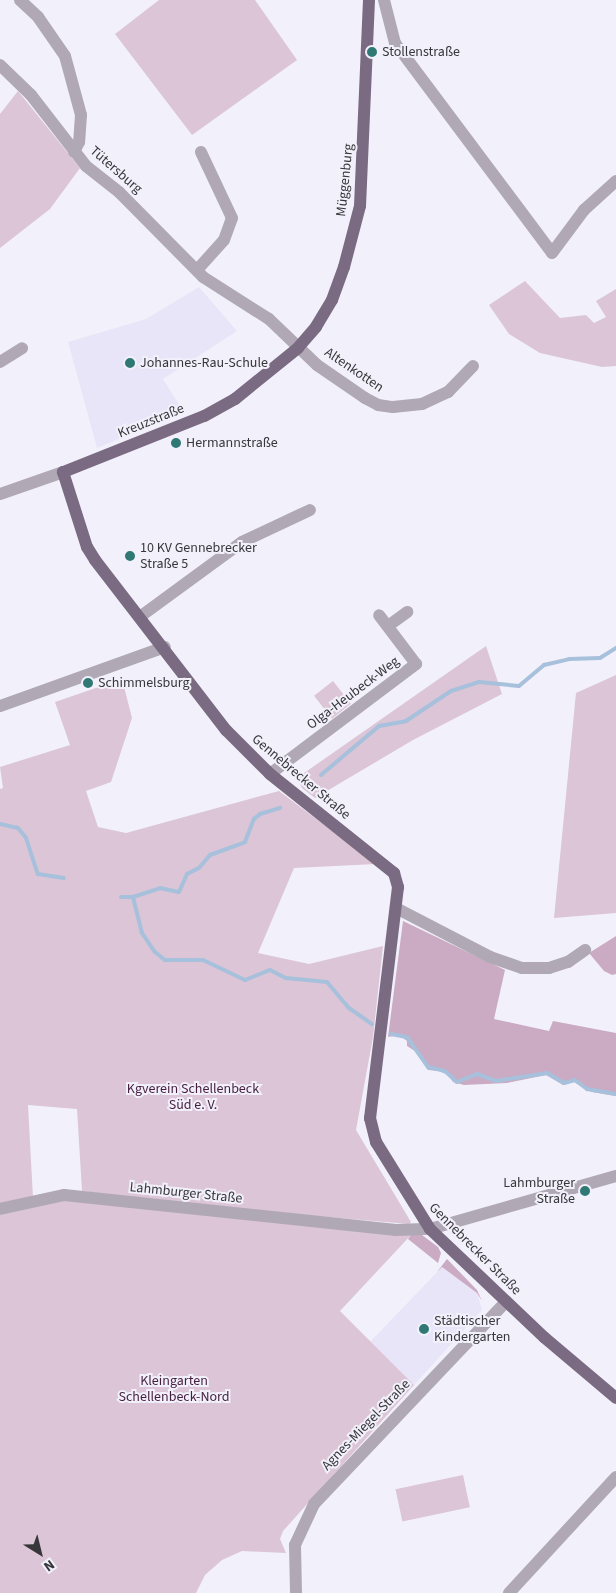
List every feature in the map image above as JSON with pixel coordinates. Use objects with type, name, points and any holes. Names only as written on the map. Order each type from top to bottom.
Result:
[{"type":"main road","name":"Müggenburg","points":[[298,348],[316,327],[332,300],[360,206],[369,0]]},
{"type":"main road","name":"Kreuzstraße","points":[[63,472],[204,416],[235,399],[298,348]]},
{"type":"main road","name":"Gennebrecker Straße","points":[[63,472],[87,547],[165,647],[226,730],[270,774],[390,868],[398,881],[370,1118],[376,1142],[430,1229],[506,1302],[616,1398]]},
{"type":"street","points":[[20,0],[38,18],[65,56],[81,115],[79,142],[74,152]]},
{"type":"street","points":[[384,0],[395,43],[552,253],[584,210],[616,181]]},
{"type":"street","name":"Tütersburg","points":[[0,65],[31,95],[74,152],[151,222],[197,270],[213,285],[269,319],[298,348]]},
{"type":"street","points":[[197,270],[224,240],[232,218],[201,152]]},
{"type":"street","points":[[0,362],[22,348]]},
{"type":"street","name":"Altenkotten","points":[[298,348],[364,398],[378,405],[393,407],[438,398],[459,382],[473,366]]},
{"type":"street","name":"Kreuzstraße","points":[[0,494],[63,472]]},
{"type":"street","points":[[141,616],[234,548],[310,510]]},
{"type":"street","points":[[388,626],[407,612]]},
{"type":"street","name":"Olga-Heubeck-Weg","points":[[270,774],[416,664],[379,615]]},
{"type":"street","points":[[0,706],[165,647]]},
{"type":"street","points":[[396,908],[490,957],[522,968],[549,968],[568,962],[585,950]]},
{"type":"street","name":"Lahmburger Straße","points":[[0,1209],[64,1195],[396,1230],[430,1229],[616,1176]]},
{"type":"street","name":"Agnes-Miegel-Straße","points":[[296,1593],[295,1545],[314,1504],[506,1302]]},
{"type":"street","points":[[509,1593],[616,1476]]},
{"type":"shaded area","name":"Johannes-Rau-Schule","points":[[199,287],[237,331],[163,379],[184,412],[97,448],[68,342],[146,319]]},
{"type":"shaded area","points":[[403,921],[505,970],[494,1019],[549,1031],[553,1021],[616,1033],[616,1096],[592,1092],[574,1082],[563,1085],[546,1075],[507,1083],[464,1085],[453,1082],[448,1075],[439,1071],[428,1070],[418,1053],[407,1046],[407,1041],[399,1035],[388,1037]]},
{"type":"shaded area","points":[[616,936],[616,974],[612,975],[604,971],[589,953]]},
{"type":"shaded area","points":[[411,1235],[422,1235],[438,1247],[441,1253],[438,1263],[408,1239]]},
{"type":"shaded area","points":[[447,1259],[477,1290],[482,1301],[477,1293],[442,1267],[437,1272]]},
{"type":"shaded area","name":"Städtischer Kindergarten","points":[[442,1267],[477,1293],[482,1310],[414,1385],[370,1342]]},
{"type":"green space","points":[[159,0],[255,0],[297,60],[192,135],[115,34]]},
{"type":"green space","points":[[18,91],[80,168],[50,209],[0,248],[0,114]]},
{"type":"green space","points":[[525,281],[560,318],[586,315],[594,323],[606,317],[596,301],[616,289],[616,366],[602,367],[540,353],[509,334],[489,305]]},
{"type":"green space","points":[[486,646],[502,694],[413,740],[315,798],[302,788],[297,778]]},
{"type":"green space","points":[[616,675],[616,913],[554,918],[576,693]]},
{"type":"green space","name":"Kgverein Schellenbeck Süd e. V.","points":[[122,679],[132,718],[111,782],[86,791],[98,827],[126,833],[279,791],[376,864],[294,868],[258,953],[309,964],[383,946],[373,1037],[356,1130],[411,1222],[409,1224],[187,1205],[82,1191],[77,1109],[28,1105],[33,1198],[0,1205],[0,789],[3,788],[0,767],[70,745],[55,702]]},
{"type":"green space","points":[[333,681],[351,704],[332,719],[314,696]]},
{"type":"green space","name":"Kleingarten Schellenbeck-Nord","points":[[62,1200],[411,1235],[340,1311],[414,1385],[283,1531],[280,1539],[286,1553],[242,1551],[222,1560],[205,1575],[196,1593],[0,1593],[0,1214]]},
{"type":"green space","points":[[463,1475],[470,1507],[402,1522],[396,1489]]},
{"type":"waterway","points":[[321,775],[379,726],[406,721],[451,691],[479,682],[519,686],[544,665],[569,659],[600,658],[616,648]]},
{"type":"waterway","points":[[133,897],[160,888],[179,892],[187,874],[199,868],[210,855],[245,842],[254,819],[260,814],[280,808]]},
{"type":"waterway","points":[[0,824],[18,828],[26,838],[38,874],[64,878]]},
{"type":"waterway","points":[[121,897],[133,897],[142,933],[155,952],[165,960],[203,960],[245,980],[270,970],[286,978],[327,982],[349,1008],[372,1024]]},
{"type":"waterway","points":[[391,1034],[407,1037],[428,1067],[445,1071],[457,1082],[477,1074],[496,1081],[547,1073],[564,1083],[575,1080],[587,1089],[616,1094]]},
{"type":"place","name":"Stollenstraße","points":[[372,52]]},
{"type":"place","name":"Johannes-Rau-Schule","points":[[130,363]]},
{"type":"place","name":"Hermannstraße","points":[[176,443]]},
{"type":"place","name":"10 KV Gennebrecker Straße 5","points":[[130,556]]},
{"type":"place","name":"Schimmelsburg","points":[[88,683]]},
{"type":"place","name":"Lahmburger Straße","points":[[585,1191]]},
{"type":"place","name":"Städtischer Kindergarten","points":[[424,1329]]}]
